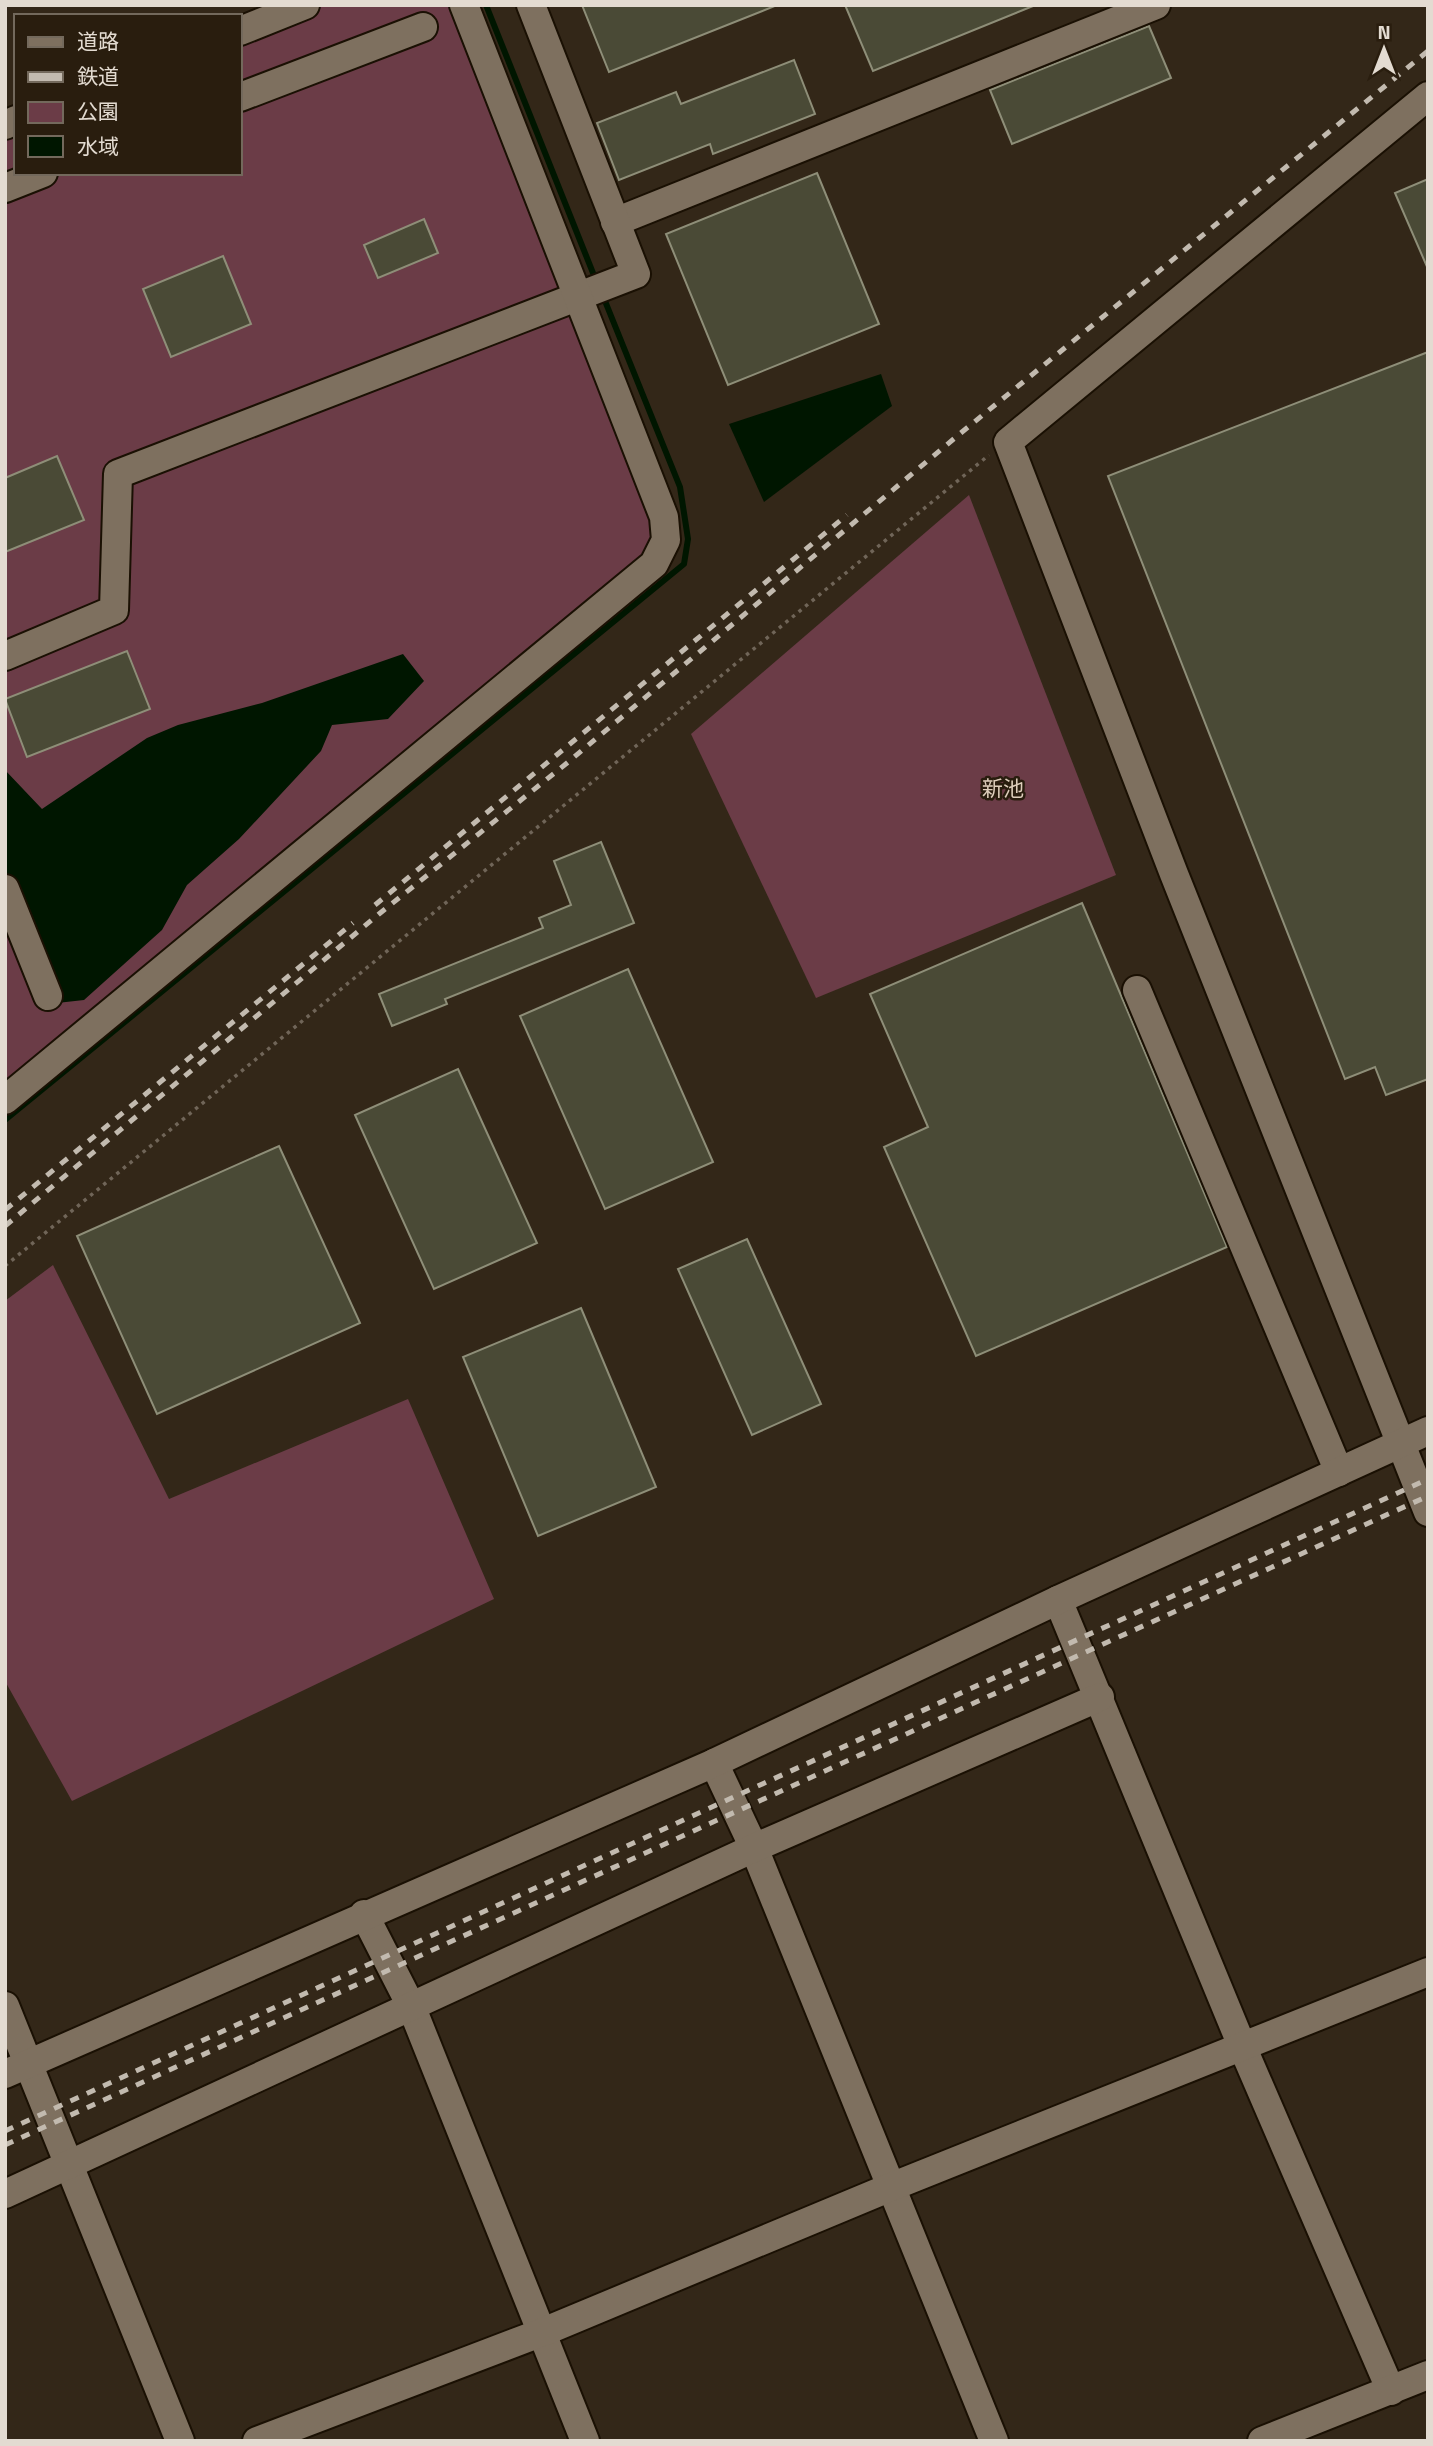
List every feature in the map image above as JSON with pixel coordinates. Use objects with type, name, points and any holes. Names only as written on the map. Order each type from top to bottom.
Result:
[{"type":"street","points":[[242,30],[305,5]]},
{"type":"street","points":[[5,1100],[654,564],[666,540],[664,517],[464,5]]},
{"type":"street","points":[[5,656],[114,610],[118,474],[636,274],[531,5]]},
{"type":"street","points":[[615,222],[1156,5]]},
{"type":"street","points":[[242,96],[423,27]]},
{"type":"street","points":[[1428,96],[1008,442],[1174,874],[1428,1512]]},
{"type":"street","points":[[5,188],[38,175]]},
{"type":"street","points":[[5,889],[48,996]]},
{"type":"street","points":[[1137,990],[1339,1472]]},
{"type":"street","points":[[17,2068],[714,1763],[1058,1600],[1428,1431]]},
{"type":"street","points":[[1058,1600],[1242,2046],[1391,2391]]},
{"type":"street","points":[[5,2194],[69,2162],[412,2008],[754,1848],[1100,1697]]},
{"type":"street","points":[[714,1763],[754,1848],[994,2441]]},
{"type":"street","points":[[365,1914],[412,2008],[585,2441]]},
{"type":"street","points":[[257,2441],[543,2333],[891,2187],[1428,1972]]},
{"type":"street","points":[[5,2006],[17,2068],[69,2162],[180,2441]]},
{"type":"street","points":[[1262,2441],[1428,2375]]},
{"type":"path","points":[[5,1266],[976,464],[1008,442]]},
{"type":"green space","points":[[287,5],[449,5],[664,517],[662,549],[5,1100],[5,119],[14,116],[14,175],[242,175],[242,23]]},
{"type":"green space","points":[[969,495],[1116,875],[816,998],[691,734]]},
{"type":"green space","points":[[53,1265],[169,1499],[408,1399],[494,1599],[72,1801],[5,1681],[5,1301]]},
{"type":"water","points":[[881,374],[892,406],[764,502],[729,424]]},
{"type":"water","points":[[403,654],[424,681],[388,719],[332,725],[321,751],[239,839],[187,885],[162,930],[84,1000],[39,1005],[5,911],[5,770],[42,809],[147,738],[178,725],[262,703]]},
{"type":"building","points":[[582,5],[774,5],[775,6],[609,72]]},
{"type":"building","points":[[845,5],[1033,5],[1033,6],[873,71]]},
{"type":"building","points":[[1149,26],[1171,78],[1012,144],[990,90]]},
{"type":"building","points":[[794,60],[815,114],[713,154],[710,144],[619,180],[597,123],[676,92],[681,104]]},
{"type":"building","points":[[817,173],[879,324],[728,385],[666,234]]},
{"type":"building","points":[[1428,179],[1428,269],[1395,193]]},
{"type":"building","points":[[424,219],[438,253],[378,278],[364,245]]},
{"type":"building","points":[[223,256],[251,324],[171,357],[143,289]]},
{"type":"building","points":[[1428,352],[1428,1079],[1386,1095],[1375,1067],[1345,1079],[1108,476]]},
{"type":"building","points":[[57,456],[84,520],[5,552],[5,478]]},
{"type":"building","points":[[127,651],[150,709],[27,757],[5,699]]},
{"type":"building","points":[[601,842],[634,923],[445,999],[447,1004],[392,1026],[379,994],[543,928],[539,918],[571,905],[554,861]]},
{"type":"building","points":[[1082,903],[1227,1247],[976,1356],[884,1147],[928,1127],[870,994]]},
{"type":"building","points":[[628,969],[713,1162],[605,1209],[520,1016]]},
{"type":"building","points":[[458,1069],[537,1243],[434,1289],[355,1115]]},
{"type":"building","points":[[279,1146],[360,1323],[157,1414],[77,1236]]},
{"type":"building","points":[[747,1239],[821,1404],[752,1435],[678,1269]]},
{"type":"building","points":[[581,1308],[656,1487],[538,1536],[463,1357]]},
{"type":"waterway","points":[[486,5],[597,283]]},
{"type":"waterway","points":[[5,1120],[684,564],[688,539],[680,487],[603,296]]},
{"type":"railway","points":[[5,1226],[379,914],[567,763],[962,432],[1428,51]]},
{"type":"railway","points":[[375,905],[847,515]]},
{"type":"railway","points":[[5,1210],[353,923]]},
{"type":"railway","points":[[5,2131],[1428,1479]]},
{"type":"railway","points":[[5,2145],[1428,1496]]},
{"type":"district","name":"新池","points":[[1003,789]]}]
